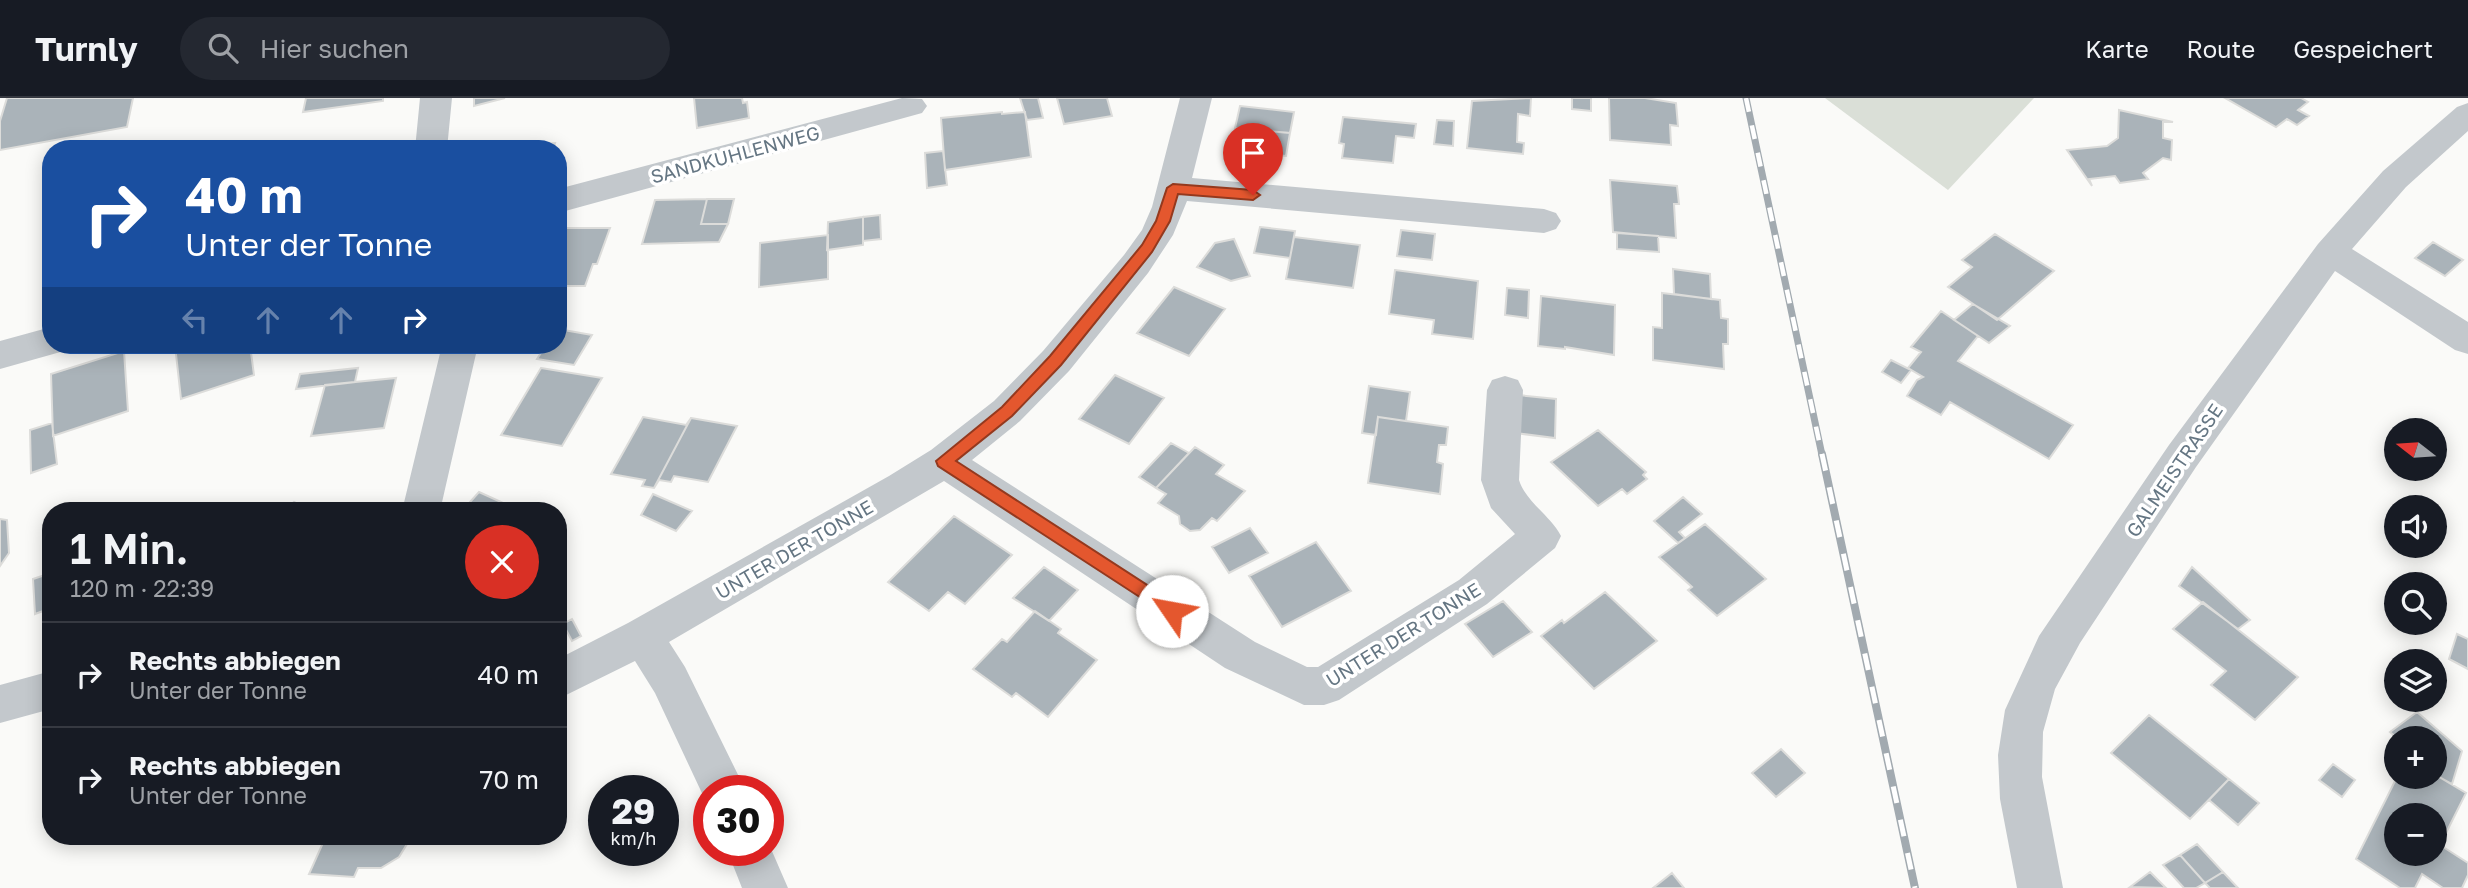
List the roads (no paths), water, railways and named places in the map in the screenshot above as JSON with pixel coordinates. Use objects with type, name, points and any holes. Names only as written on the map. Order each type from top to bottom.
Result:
[{"type":"street","points":[[432,140],[436,98]]},
{"type":"street","name":"UNTER DER TONNE","points":[[567,675],[643,636],[944,461],[1007,411],[1056,360],[1147,248],[1163,221],[1196,98]]},
{"type":"street","name":"SANDKUHLENWEG","points":[[567,199],[911,106]]},
{"type":"street","name":"GALMEISTRASSE","points":[[2040,888],[2023,805],[2019,770],[2021,737],[2036,684],[2053,652],[2157,492],[2250,359],[2331,252],[2384,191],[2441,135],[2468,114]]},
{"type":"street","points":[[1173,188],[1544,221]]},
{"type":"street","points":[[2331,252],[2468,340]]},
{"type":"street","points":[[0,355],[42,343]]},
{"type":"street","points":[[423,502],[458,354]]},
{"type":"street","name":"UNTER DER TONNE","points":[[944,461],[1240,655],[1304,686],[1324,686],[1472,592],[1541,537],[1506,497],[1500,480],[1505,390]]},
{"type":"street","points":[[643,636],[670,680],[716,775]]},
{"type":"street","points":[[0,704],[42,692]]},
{"type":"street","points":[[756,866],[765,888]]},
{"type":"railway","points":[[1746,98],[1822,455]]},
{"type":"railway","points":[[1822,454],[1915,888]]}]
